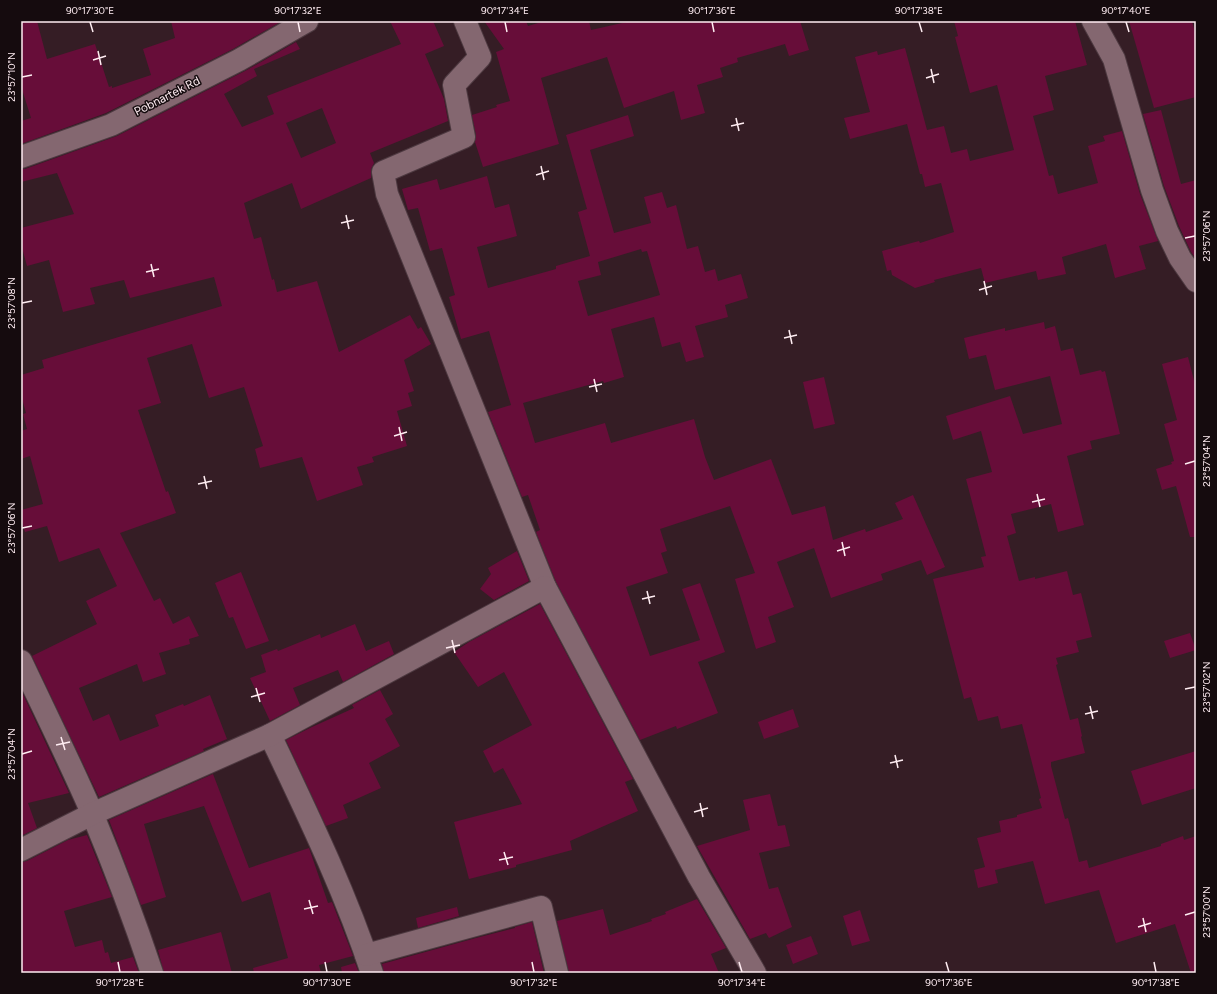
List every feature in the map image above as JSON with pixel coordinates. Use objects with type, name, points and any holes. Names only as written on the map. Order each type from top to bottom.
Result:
[{"type":"street","name":"Pobnartek Rd","points":[[21,157],[111,125],[239,60],[307,21]]},
{"type":"street","points":[[465,21],[480,57],[454,84],[464,137],[383,172],[387,194],[545,587],[699,877],[755,973]]},
{"type":"street","points":[[1093,21],[1114,59],[1152,190],[1167,231],[1180,258],[1196,281]]},
{"type":"street","points":[[21,850],[92,814],[270,735],[545,587]]},
{"type":"street","points":[[21,661],[62,746],[92,814],[133,917],[152,973]]},
{"type":"street","points":[[270,735],[308,815],[360,936],[369,964],[540,907],[557,973]]},
{"type":"building","points":[[21,21],[37,21],[47,59],[95,44],[109,87],[112,86],[112,88],[151,75],[143,49],[175,38],[171,21],[282,21],[233,49],[106,113],[21,144],[21,121],[31,118],[21,86]]},
{"type":"building","points":[[390,21],[433,21],[444,46],[425,54],[444,99],[448,121],[370,153],[374,163],[371,169],[371,178],[301,209],[292,183],[244,203],[254,239],[261,237],[272,280],[274,279],[277,292],[317,281],[339,352],[410,315],[418,329],[421,327],[431,344],[404,360],[414,391],[408,393],[412,406],[397,411],[407,446],[372,457],[374,462],[357,467],[363,485],[317,501],[302,457],[260,468],[255,449],[263,446],[244,387],[209,398],[192,344],[147,358],[161,403],[138,410],[166,492],[168,491],[176,513],[120,533],[154,601],[160,598],[173,624],[189,616],[199,636],[189,639],[190,644],[159,653],[166,674],[143,682],[137,664],[79,688],[93,721],[109,714],[120,741],[159,726],[155,715],[183,704],[184,706],[210,695],[227,739],[203,749],[204,751],[99,797],[32,656],[97,624],[86,601],[117,586],[99,548],[59,562],[47,526],[25,532],[21,519],[21,510],[43,504],[30,456],[21,459],[21,431],[27,429],[23,414],[26,413],[21,395],[21,375],[44,368],[42,360],[222,306],[214,277],[130,298],[124,280],[90,288],[95,304],[63,312],[49,260],[27,266],[21,244],[21,228],[74,214],[57,173],[21,182],[21,169],[25,169],[117,136],[245,71],[296,42],[300,49],[254,69],[257,76],[224,94],[242,127],[274,114],[267,96],[401,44]],"holes":[[[322,108],[336,143],[301,158],[286,123]]]},
{"type":"building","points":[[484,21],[526,21],[528,26],[545,21],[589,21],[591,30],[631,21],[800,21],[809,50],[789,56],[785,44],[737,58],[738,62],[720,68],[723,77],[697,85],[705,113],[681,120],[674,91],[624,108],[607,57],[541,78],[559,144],[483,167],[475,142],[476,135],[472,115],[510,101],[496,52],[504,49]]},
{"type":"building","points":[[954,21],[1075,21],[1087,65],[1045,76],[1054,110],[1033,116],[1049,176],[1053,175],[1058,194],[1098,183],[1088,146],[1105,141],[1103,136],[1122,131],[1140,194],[1158,241],[1139,246],[1146,269],[1115,278],[1106,244],[1062,257],[1066,274],[1038,280],[1036,271],[985,283],[981,268],[934,280],[935,282],[915,288],[892,275],[891,270],[887,271],[882,251],[919,241],[920,243],[954,232],[941,183],[925,187],[922,174],[920,174],[907,124],[850,139],[844,118],[870,112],[855,57],[877,51],[878,55],[905,48],[927,130],[944,126],[951,153],[967,149],[970,161],[1014,150],[997,85],[970,93],[955,37],[958,36]]},
{"type":"building","points":[[1129,21],[1192,21],[1196,36],[1196,97],[1154,108]]},
{"type":"building","points":[[1161,110],[1181,184],[1196,180],[1196,259],[1191,252],[1179,226],[1164,186],[1143,114]]},
{"type":"building","points":[[628,115],[634,136],[590,150],[614,233],[651,223],[644,197],[662,192],[667,208],[676,205],[687,249],[698,246],[705,272],[715,269],[718,281],[741,274],[748,298],[725,305],[728,317],[695,326],[704,357],[686,362],[680,342],[662,347],[654,317],[611,329],[624,377],[604,383],[603,381],[523,403],[535,443],[605,423],[611,443],[694,419],[705,457],[714,480],[771,459],[792,515],[825,506],[833,540],[865,529],[866,532],[903,519],[895,503],[913,495],[945,567],[927,575],[921,560],[881,574],[883,580],[831,598],[814,548],[777,562],[794,607],[768,617],[776,642],[756,649],[735,579],[755,573],[730,506],[660,529],[667,551],[661,553],[668,573],[626,587],[650,656],[700,640],[682,589],[700,583],[725,652],[698,662],[718,713],[677,729],[676,726],[640,740],[556,582],[536,532],[540,530],[528,495],[522,497],[488,412],[511,405],[489,331],[461,339],[449,297],[455,295],[442,248],[430,251],[418,208],[408,210],[402,189],[437,179],[440,190],[487,176],[495,208],[509,204],[517,236],[477,247],[488,288],[556,269],[556,266],[590,256],[578,212],[587,209],[566,135]],"holes":[[[641,249],[642,252],[647,251],[660,295],[588,316],[578,281],[601,275],[598,262]]]},
{"type":"building","points":[[1044,322],[1045,329],[1055,326],[1061,351],[1073,348],[1080,375],[1101,370],[1102,372],[1105,371],[1120,434],[1090,441],[1092,449],[1067,456],[1084,525],[1058,532],[1051,504],[1011,514],[1016,533],[1007,536],[1019,581],[1035,577],[1035,579],[1067,571],[1073,595],[1081,593],[1092,637],[1076,641],[1079,652],[1056,658],[1058,664],[1056,665],[1070,720],[1078,718],[1085,753],[1051,762],[1051,766],[1065,819],[1068,818],[1079,862],[1087,860],[1089,868],[1161,846],[1161,844],[1183,836],[1184,840],[1196,836],[1196,973],[1191,973],[1175,924],[1116,943],[1099,890],[1045,904],[1033,861],[995,870],[998,883],[978,888],[974,870],[985,867],[977,838],[1001,832],[999,821],[1017,817],[1017,815],[1042,808],[1039,799],[1041,798],[1022,724],[1001,729],[998,716],[978,721],[971,697],[964,699],[933,579],[984,567],[981,557],[986,556],[966,479],[992,472],[981,431],[953,440],[946,416],[1010,396],[1023,434],[1062,424],[1050,376],[995,390],[986,355],[969,359],[964,338],[1005,328],[1005,331]]},
{"type":"building","points":[[1188,357],[1196,388],[1196,537],[1190,537],[1176,486],[1162,490],[1156,469],[1172,464],[1171,462],[1174,461],[1164,424],[1177,420],[1162,364]]},
{"type":"building","points":[[824,377],[835,424],[814,429],[803,382]]},
{"type":"building","points":[[517,551],[529,581],[494,600],[480,589],[491,574],[488,568]]},
{"type":"building","points":[[241,572],[269,641],[246,649],[233,617],[229,618],[215,583]]},
{"type":"building","points":[[540,604],[633,779],[625,782],[638,811],[570,841],[572,850],[469,879],[454,822],[522,804],[503,768],[494,773],[483,751],[532,725],[504,672],[478,687],[454,652],[469,642]]},
{"type":"building","points":[[355,624],[366,651],[389,641],[394,654],[343,682],[338,670],[293,688],[300,705],[270,721],[250,678],[266,672],[261,655],[277,649],[278,651],[320,634],[321,638]]},
{"type":"building","points":[[1190,633],[1196,650],[1170,658],[1164,641]]},
{"type":"building","points":[[21,690],[69,793],[28,803],[37,828],[21,836]]},
{"type":"building","points":[[380,690],[393,714],[385,719],[400,746],[369,763],[381,788],[343,805],[348,818],[326,826],[286,740],[354,708],[352,705]]},
{"type":"building","points":[[793,709],[799,727],[764,739],[758,722]]},
{"type":"building","points":[[1196,751],[1196,788],[1142,805],[1131,771]]},
{"type":"building","points":[[213,774],[249,868],[309,848],[328,903],[332,902],[353,956],[319,965],[321,973],[254,973],[253,968],[288,958],[270,892],[242,902],[204,806],[144,824],[166,897],[141,905],[109,820]]},
{"type":"building","points":[[770,794],[778,826],[785,825],[790,846],[759,853],[769,889],[778,887],[792,927],[769,938],[766,933],[750,939],[697,846],[750,830],[743,800]]},
{"type":"building","points":[[87,835],[112,897],[64,911],[75,947],[102,940],[105,953],[108,952],[111,963],[133,957],[139,973],[21,973],[21,862],[27,861],[68,840]]},
{"type":"building","points":[[697,899],[726,948],[711,954],[719,973],[569,973],[557,921],[603,909],[610,935],[652,921],[651,919],[666,914],[665,912]]},
{"type":"building","points":[[457,907],[459,916],[418,928],[416,918]]},
{"type":"building","points":[[860,910],[870,941],[852,946],[843,916]]},
{"type":"building","points":[[532,922],[544,973],[384,973],[382,964]]},
{"type":"building","points":[[221,932],[232,973],[164,973],[158,950]]},
{"type":"building","points":[[811,936],[818,954],[793,964],[786,945]]},
{"type":"building","points":[[355,963],[359,973],[342,973],[341,967]]}]
